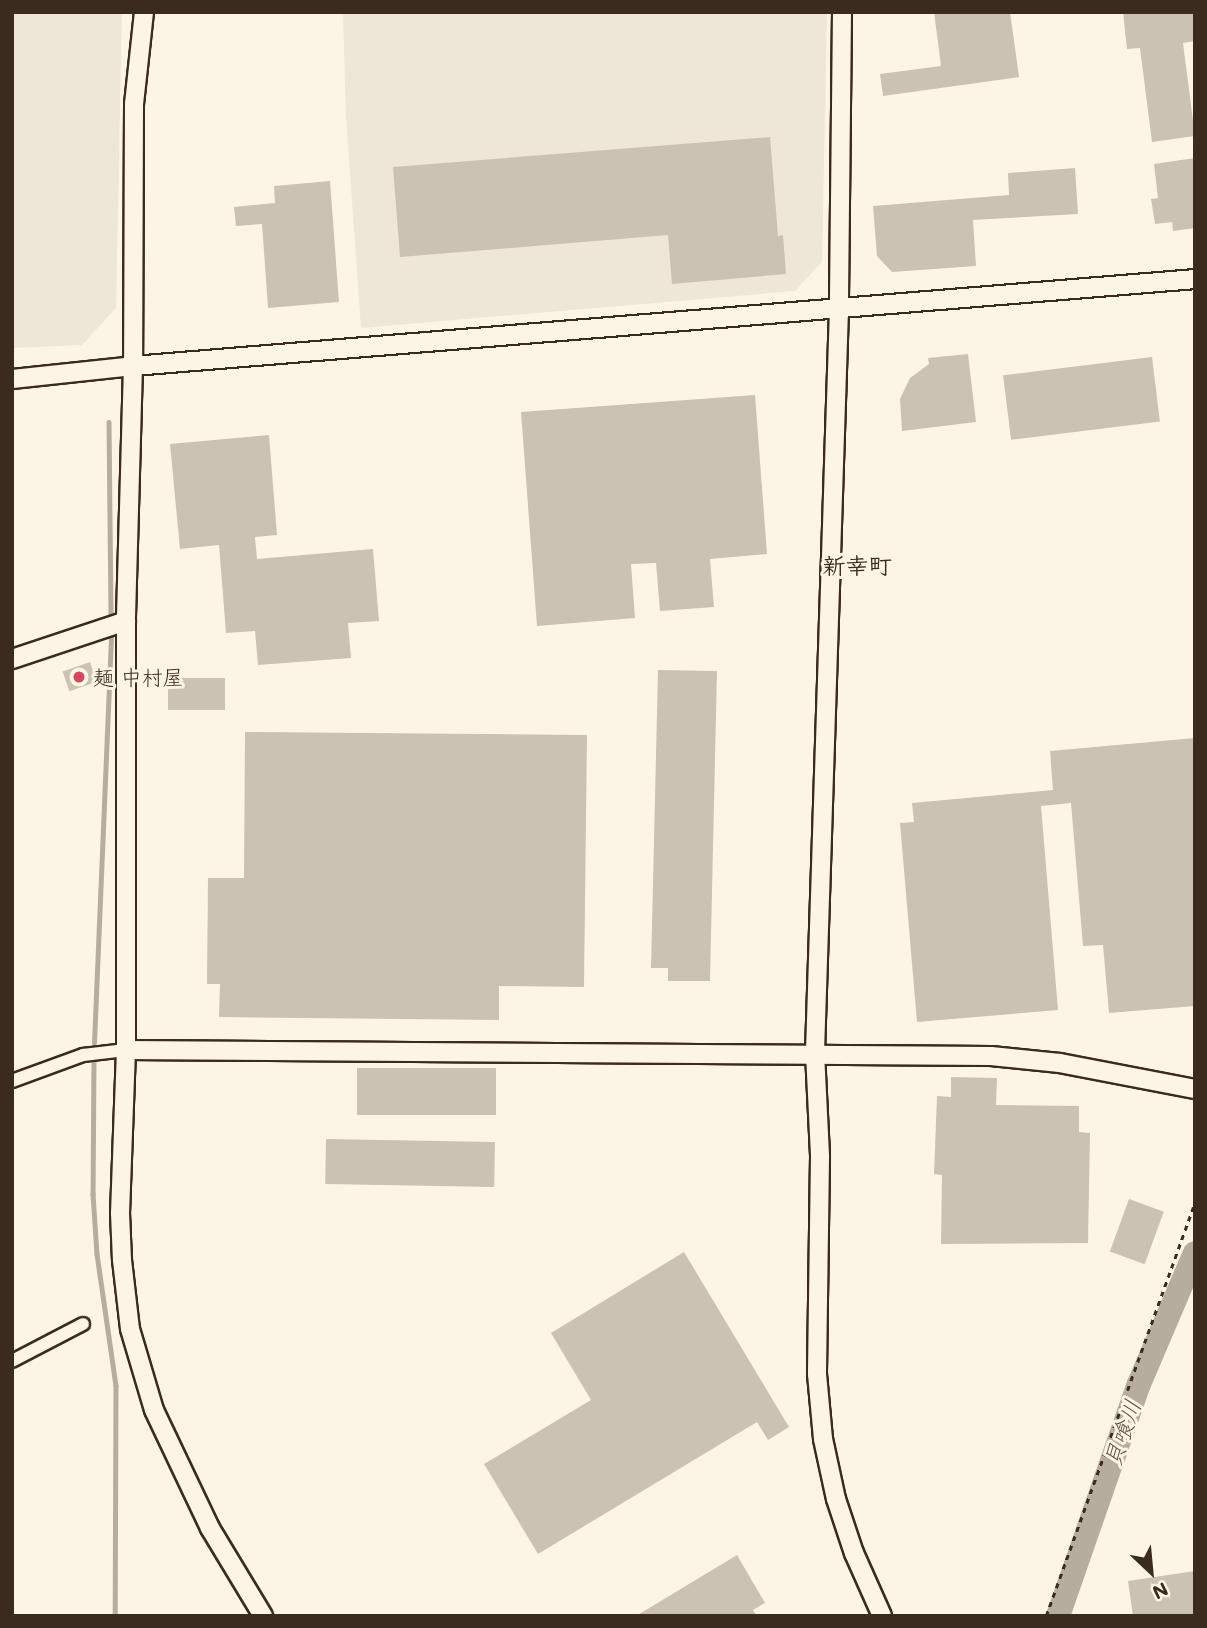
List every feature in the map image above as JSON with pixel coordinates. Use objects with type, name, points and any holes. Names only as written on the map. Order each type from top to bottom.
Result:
[{"type":"street","points":[[144,12],[134,104],[133,366],[126,621],[126,1050],[120,1213],[125,1293],[139,1368],[171,1450],[210,1528],[263,1616]]},
{"type":"street","points":[[842,12],[839,309],[816,1054],[820,1157],[817,1374],[823,1439],[836,1499],[854,1553],[882,1616]]},
{"type":"street","points":[[12,380],[133,366],[1195,279]]},
{"type":"street","points":[[12,659],[126,621]]},
{"type":"street","points":[[12,1081],[83,1055],[126,1050],[816,1054],[991,1056],[1060,1062],[1195,1089]]},
{"type":"street","points":[[12,1361],[83,1324]]},
{"type":"path","points":[[1046,1616],[1195,1203]]},
{"type":"shaded area","points":[[12,12],[122,12],[116,308],[82,345],[12,348]]},
{"type":"shaded area","points":[[343,12],[827,12],[822,262],[795,291],[361,328],[346,117]]},
{"type":"building","points":[[934,12],[1010,12],[1019,77],[883,96],[880,74],[941,66]]},
{"type":"building","points":[[1123,12],[1195,12],[1195,41],[1183,43],[1195,136],[1152,142],[1140,48],[1127,49]]},
{"type":"building","points":[[770,137],[778,236],[783,235],[786,274],[672,284],[668,235],[400,257],[393,167]]},
{"type":"building","points":[[1195,158],[1195,228],[1173,231],[1172,222],[1155,224],[1151,199],[1158,198],[1154,164]]},
{"type":"building","points":[[1075,168],[1078,214],[973,220],[976,266],[892,272],[877,256],[873,206],[1009,195],[1008,173]]},
{"type":"building","points":[[330,181],[339,302],[268,308],[262,224],[236,226],[234,207],[275,203],[274,186]]},
{"type":"building","points":[[968,354],[976,422],[902,431],[900,399],[910,378],[929,364],[928,358]]},
{"type":"building","points":[[1152,357],[1160,422],[1011,440],[1003,375]]},
{"type":"building","points":[[755,395],[767,554],[710,559],[714,607],[660,611],[656,563],[631,564],[635,618],[537,626],[521,412]]},
{"type":"building","points":[[269,435],[277,535],[255,537],[257,559],[373,549],[379,621],[348,623],[351,658],[258,665],[255,631],[226,633],[219,545],[180,549],[170,444]]},
{"type":"building","name":"麺 中村屋","points":[[90,662],[97,682],[69,691],[63,671]]},
{"type":"building","points":[[658,670],[717,671],[710,981],[668,981],[668,968],[651,968]]},
{"type":"building","points":[[168,678],[225,678],[225,710],[168,710]]},
{"type":"building","points":[[245,732],[587,735],[584,987],[499,986],[499,1020],[219,1017],[220,984],[207,984],[208,878],[244,878]]},
{"type":"building","points":[[1195,738],[1195,1006],[1109,1013],[1103,945],[1083,946],[1071,803],[1041,806],[1058,1010],[917,1022],[900,823],[914,822],[912,803],[1053,790],[1050,751]]},
{"type":"building","points":[[357,1068],[496,1068],[496,1115],[357,1115]]},
{"type":"building","points":[[951,1077],[997,1078],[996,1105],[1079,1106],[1079,1132],[1090,1133],[1088,1243],[941,1244],[942,1175],[934,1174],[937,1096],[951,1097]]},
{"type":"building","points":[[326,1139],[495,1142],[494,1187],[325,1184]]},
{"type":"building","points":[[1129,1199],[1164,1212],[1145,1264],[1110,1252]]},
{"type":"building","points":[[684,1252],[789,1427],[768,1440],[757,1422],[538,1554],[484,1464],[591,1400],[551,1333]]},
{"type":"building","points":[[737,1555],[765,1603],[753,1610],[757,1616],[636,1616]]},
{"type":"building","points":[[1195,1571],[1195,1616],[1133,1616],[1128,1581]]},
{"type":"waterway","points":[[109,422],[111,620]]},
{"type":"waterway","points":[[94,1043],[111,633]]},
{"type":"waterway","points":[[94,1058],[93,1194],[97,1254],[116,1386],[115,1616]]},
{"type":"waterway","name":"貝喰川","points":[[1058,1616],[1139,1384],[1195,1253]]},
{"type":"place","name":"麺 中村屋","points":[[79,677]]},
{"type":"district","name":"新幸町","points":[[857,565]]}]
